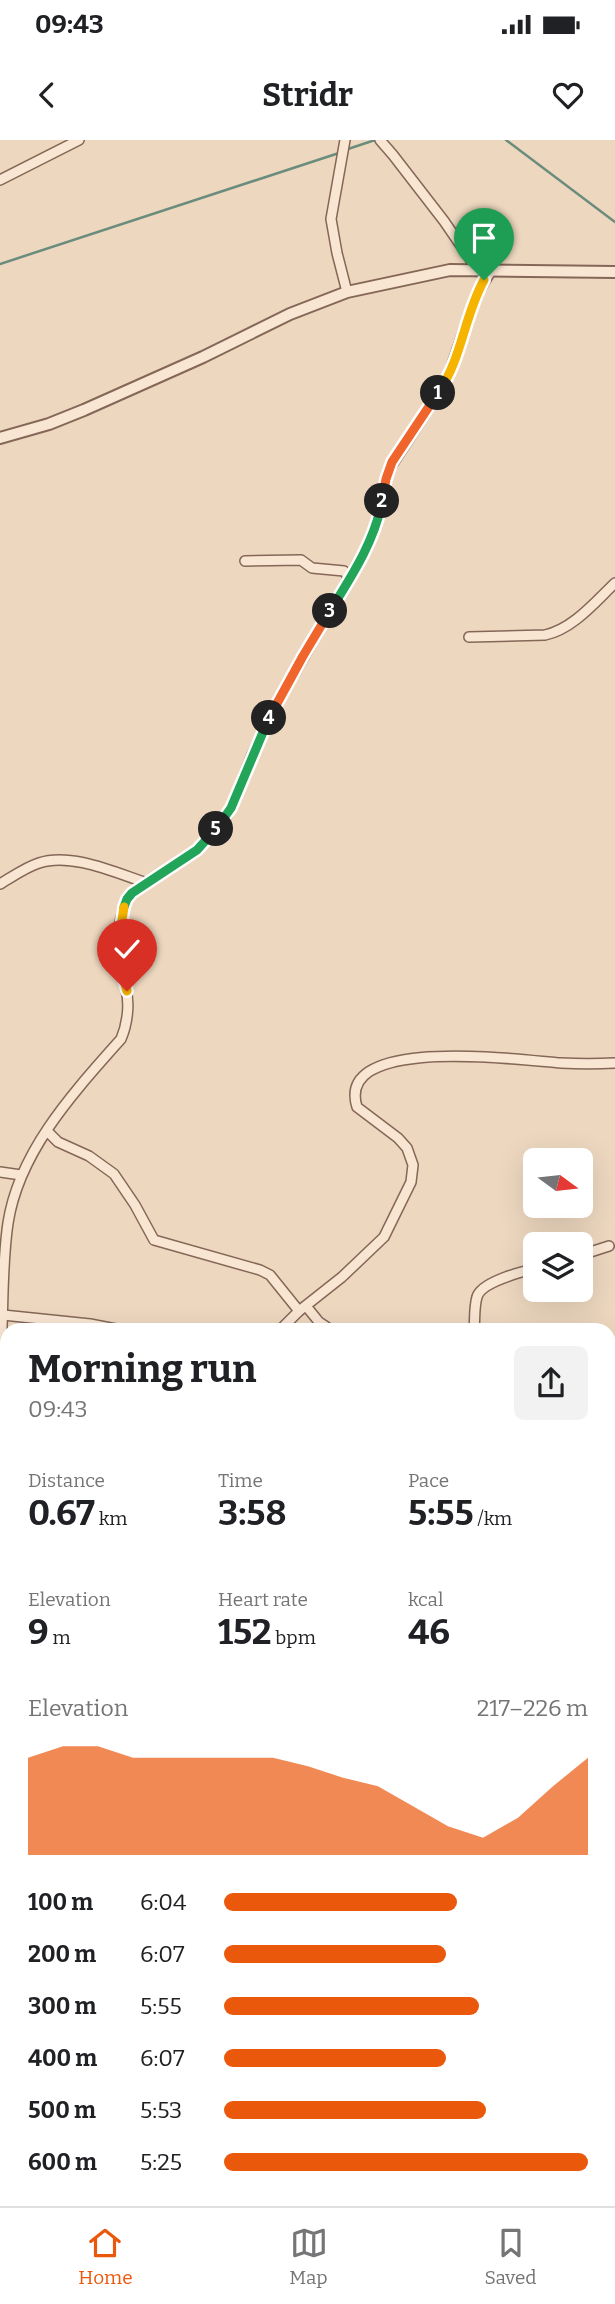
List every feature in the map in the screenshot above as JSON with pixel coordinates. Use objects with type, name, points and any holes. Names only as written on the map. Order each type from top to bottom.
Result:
[{"type":"street","points":[[0,180],[79,140]]},
{"type":"street","points":[[345,140],[331,219],[347,292]]},
{"type":"street","points":[[380,140],[444,220],[477,269]]},
{"type":"street","points":[[0,438],[27,432],[70,416],[203,357],[290,314],[347,292],[439,271],[477,269],[615,272]]},
{"type":"street","points":[[3,1323],[8,1223],[21,1175],[47,1131],[124,1033],[128,999],[117,953],[121,918],[129,896],[197,850],[225,818],[275,707],[368,545],[377,523],[388,471],[446,382],[475,298],[491,271]]},
{"type":"street","points":[[245,561],[300,559],[312,568],[344,571],[349,578]]},
{"type":"street","points":[[469,637],[557,633],[615,583]]},
{"type":"street","points":[[0,884],[37,863],[53,859],[78,862],[147,883]]},
{"type":"street","points":[[287,1323],[384,1237],[411,1182],[412,1165],[407,1148],[357,1107],[355,1093],[370,1070],[396,1061],[429,1056],[615,1063]]},
{"type":"street","points":[[47,1131],[58,1142],[89,1156],[114,1174],[154,1240],[260,1270],[270,1275],[302,1308],[321,1323]]},
{"type":"street","points":[[0,1172],[21,1175]]},
{"type":"street","points":[[593,1251],[609,1246]]},
{"type":"street","points":[[475,1323],[480,1290],[523,1272]]},
{"type":"street","points":[[3,1315],[80,1323]]},
{"type":"waterway","points":[[345,150],[375,140]]},
{"type":"waterway","points":[[506,140],[615,222]]},
{"type":"waterway","points":[[0,264],[339,153]]},
{"type":"route","points":[[127,991],[117,953],[121,918],[127,899],[197,850],[231,808],[275,707],[368,545],[379,516],[388,471],[446,382],[469,314],[484,280]]}]
